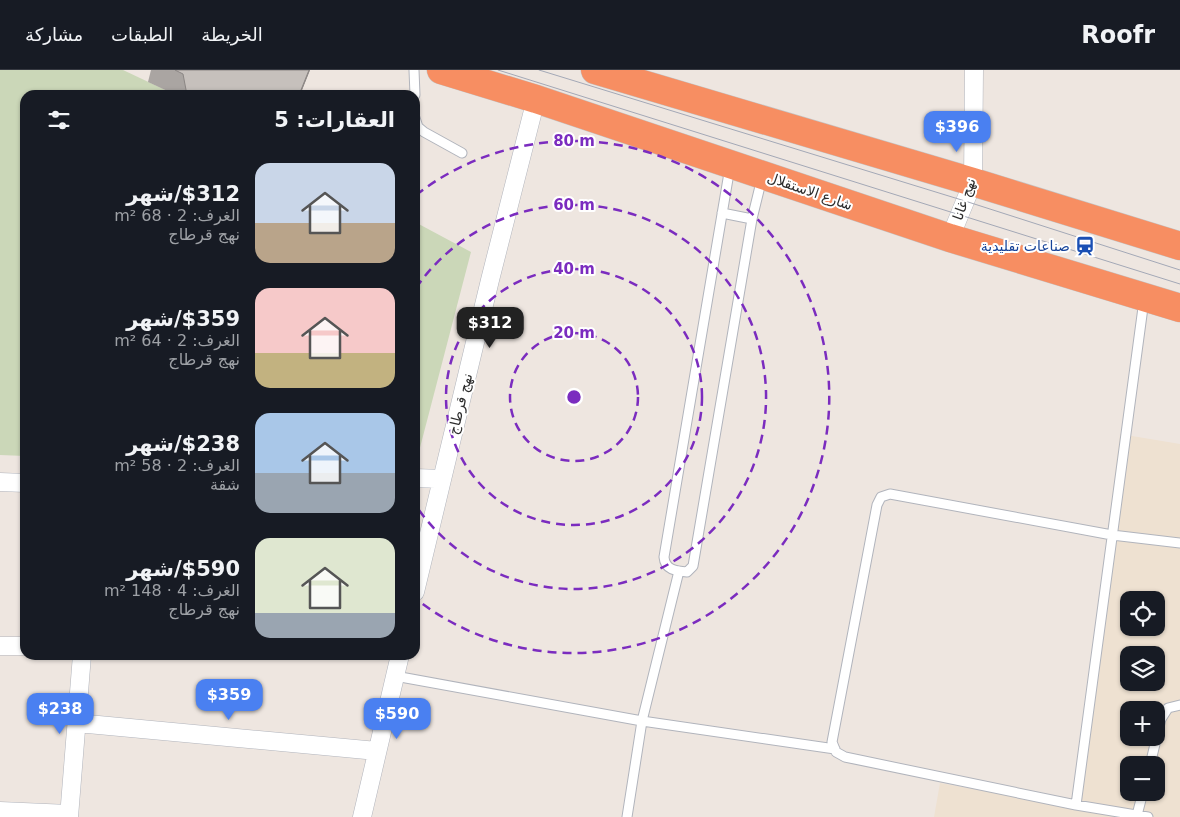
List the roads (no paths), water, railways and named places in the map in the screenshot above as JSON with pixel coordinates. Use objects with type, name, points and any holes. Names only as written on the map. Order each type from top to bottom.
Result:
[{"type":"highway","name":"شارع الاستقلال","points":[[441,70],[471,75],[536,99],[950,238],[1180,308]]},
{"type":"highway","points":[[595,70],[973,182],[1180,246]]},
{"type":"street","name":"نهج غانا","points":[[950,238],[973,182],[974,70]]},
{"type":"street","name":"نهج قرطاج","points":[[420,571],[536,99]]},
{"type":"street","points":[[420,478],[442,479]]},
{"type":"street","points":[[0,482],[20,483]]},
{"type":"street","points":[[0,646],[20,646]]},
{"type":"street","points":[[0,810],[69,816],[82,660]]},
{"type":"street","points":[[362,817],[399,660]]},
{"type":"street","points":[[77,724],[378,751]]},
{"type":"lane","points":[[414,70],[415,90]]},
{"type":"lane","points":[[420,129],[462,153]]},
{"type":"lane","points":[[730,164],[664,557],[667,566],[672,570],[687,572],[692,566],[752,219],[763,175]]},
{"type":"lane","points":[[722,213],[752,219]]},
{"type":"lane","points":[[1076,805],[1144,296]]},
{"type":"lane","points":[[1148,817],[1076,805],[845,757],[836,752],[832,742],[877,504],[881,497],[890,494],[1112,535],[1180,543]]},
{"type":"lane","points":[[627,817],[642,721],[679,571]]},
{"type":"lane","points":[[395,676],[642,721],[835,749]]},
{"type":"lane","points":[[1152,756],[1161,719],[1168,708],[1180,705]]},
{"type":"lane","points":[[1137,815],[1141,801]]},
{"type":"tram line","points":[[498,70],[1180,284]]},
{"type":"tram line","points":[[539,70],[965,201],[1180,270]]},
{"type":"place","name":"صناعات تقليدية","points":[[1085,246]]}]
